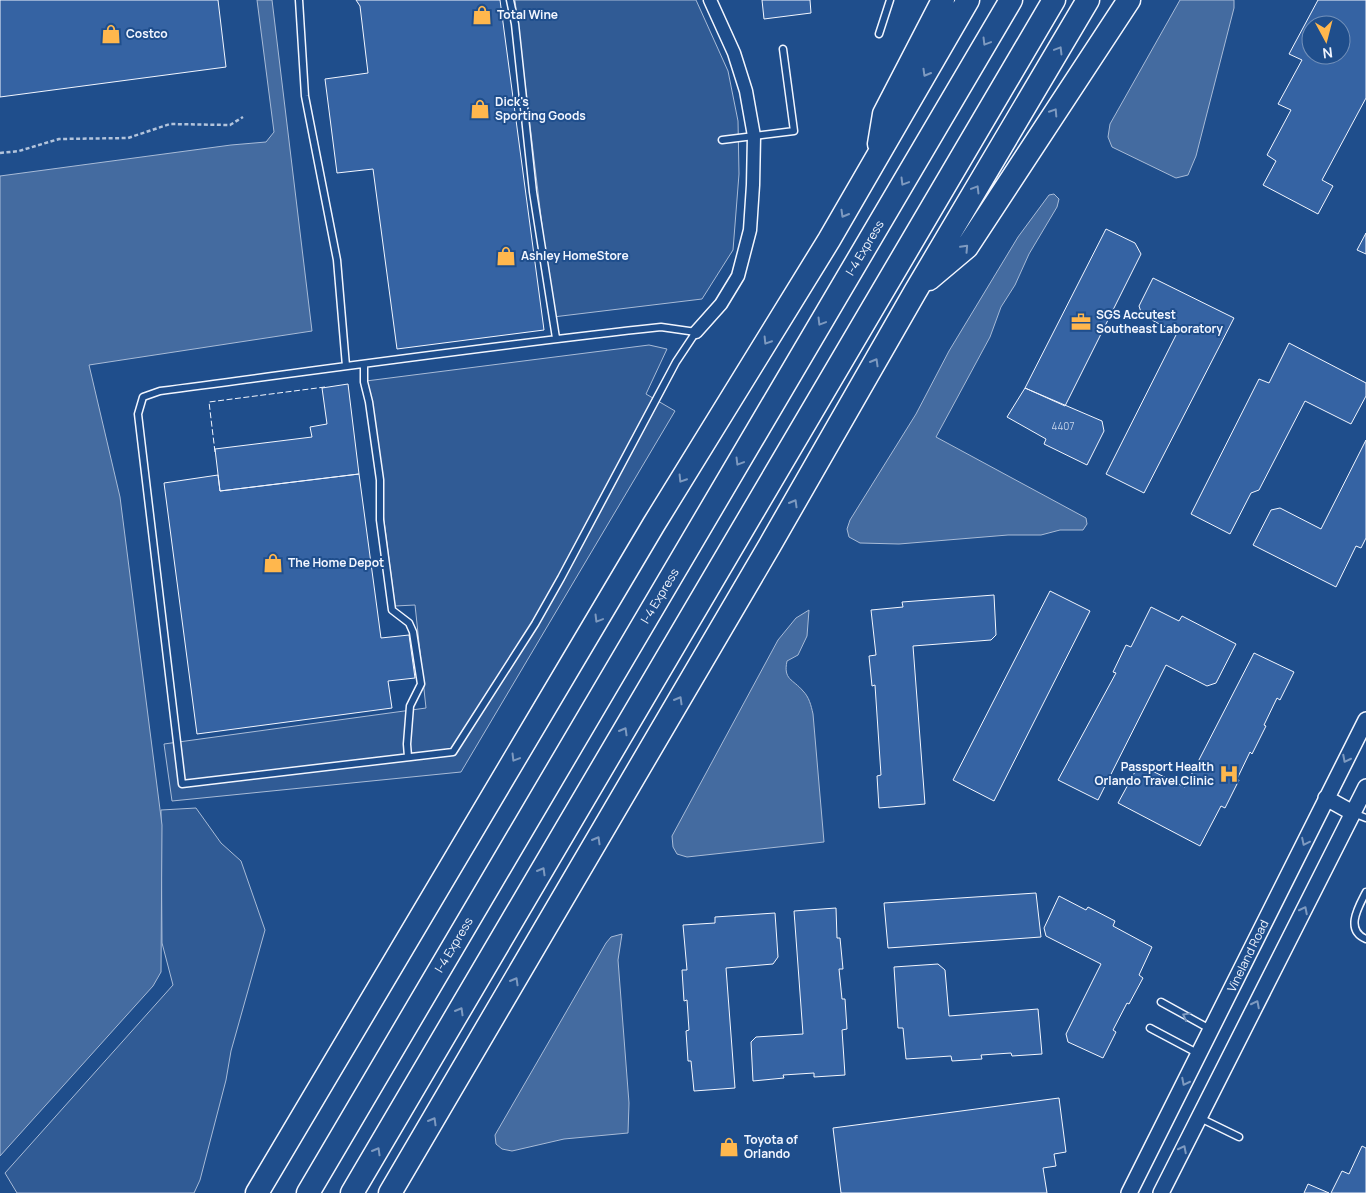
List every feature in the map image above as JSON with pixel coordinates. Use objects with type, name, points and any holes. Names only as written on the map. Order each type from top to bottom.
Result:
[{"type":"highway","points":[[877,157],[884,114],[943,0]]},
{"type":"highway","points":[[257,1193],[654,524],[829,240],[968,0]]},
{"type":"highway","name":"I-4 Express","points":[[308,1193],[1011,0]]},
{"type":"highway","points":[[352,1193],[1054,0]]},
{"type":"highway","points":[[390,1193],[770,545],[915,292],[1088,0]]},
{"type":"highway","points":[[915,292],[967,247],[1129,0]]},
{"type":"street","points":[[696,332],[721,304],[738,276],[750,230],[754,185],[754,136],[746,91],[734,53],[710,0]]},
{"type":"street","name":"Vineland Road","points":[[1129,1193],[1366,720]]},
{"type":"street","points":[[1161,1193],[1199,1117],[1359,816],[1366,786]]},
{"type":"street","points":[[1326,798],[1359,816]]},
{"type":"lane","points":[[300,0],[305,96],[337,260],[346,366]]},
{"type":"lane","points":[[510,0],[533,187],[556,338]]},
{"type":"lane","points":[[880,34],[890,0]]},
{"type":"lane","points":[[722,140],[794,131],[783,49]]},
{"type":"lane","points":[[662,327],[696,332],[676,362],[535,624],[453,752],[182,784],[138,414],[143,397],[160,391],[364,364],[556,338],[662,327]]},
{"type":"lane","points":[[364,364],[364,382],[369,402],[380,480],[380,520],[392,610],[409,623],[413,632],[421,684],[410,706],[407,744],[408,757]]},
{"type":"lane","points":[[1366,892],[1355,914],[1356,929],[1366,939]]},
{"type":"lane","points":[[1162,1002],[1211,1030]]},
{"type":"lane","points":[[1150,1028],[1199,1054]]},
{"type":"lane","points":[[1199,1117],[1239,1138]]},
{"type":"path","points":[[0,153],[19,151],[59,139],[128,138],[170,124],[230,125],[243,117]]},
{"type":"shaded area","points":[[257,0],[272,0],[312,331],[89,365],[120,497],[162,825],[161,972],[153,986],[0,1156],[0,176],[266,142],[274,132]]},
{"type":"shaded area","points":[[515,0],[696,0],[728,71],[738,121],[739,174],[733,250],[702,299],[553,317]]},
{"type":"shaded area","points":[[1180,0],[1234,0],[1234,8],[1196,156],[1188,175],[1176,178],[1112,147],[1108,137],[1110,124]]},
{"type":"shaded area","points":[[1054,194],[1059,199],[1057,207],[1001,307],[990,337],[936,437],[1086,518],[1087,524],[1083,530],[1060,530],[1041,535],[1008,535],[899,544],[860,543],[849,537],[847,529],[850,520],[916,414],[949,351],[1018,237],[1049,195]]},
{"type":"shaded area","points":[[649,345],[667,349],[646,394],[675,411],[461,772],[172,801],[164,744],[426,708],[415,605],[395,606],[366,381]]},
{"type":"shaded area","points":[[809,610],[807,636],[798,655],[787,661],[786,672],[790,679],[807,696],[811,704],[824,842],[687,857],[677,854],[673,847],[672,836],[778,640],[796,618]]},
{"type":"shaded area","points":[[196,808],[221,843],[241,861],[265,930],[231,1051],[226,1080],[200,1180],[194,1193],[17,1193],[5,1173],[173,985],[162,943],[161,810]]},
{"type":"shaded area","points":[[622,934],[618,960],[629,1103],[628,1133],[564,1139],[512,1151],[502,1149],[496,1144],[495,1135],[606,943],[611,937]]},
{"type":"building","name":"Costco","points":[[0,0],[218,0],[226,67],[0,97]]},
{"type":"building","points":[[356,0],[500,0],[544,330],[397,349],[373,169],[337,173],[325,79],[368,73],[360,6]]},
{"type":"building","points":[[762,0],[810,0],[811,13],[764,19]]},
{"type":"building","points":[[1318,0],[1366,0],[1366,98],[1322,180],[1333,186],[1318,214],[1263,185],[1276,161],[1267,155],[1291,110],[1278,104],[1301,62],[1301,65],[1351,65],[1351,15],[1310,15]]},
{"type":"building","points":[[1301,32],[1301,60],[1289,54]]},
{"type":"building","points":[[1106,229],[1135,243],[1141,254],[1065,406],[1025,388]]},
{"type":"building","points":[[1366,233],[1366,254],[1357,250]]},
{"type":"building","points":[[1153,278],[1234,318],[1144,493],[1106,474],[1177,333],[1142,315],[1139,306]]},
{"type":"building","points":[[1289,343],[1366,383],[1366,396],[1351,424],[1305,401],[1259,490],[1251,493],[1230,534],[1191,514],[1259,379],[1269,383]]},
{"type":"building","points":[[348,384],[359,474],[220,491],[215,449],[312,437],[310,427],[327,424],[322,388]]},
{"type":"building","points":[[1025,388],[1102,421],[1104,431],[1087,465],[1044,444],[1046,439],[1007,417]]},
{"type":"building","points":[[1366,440],[1366,538],[1361,548],[1356,546],[1336,587],[1253,545],[1271,510],[1280,508],[1321,529]]},
{"type":"building","name":"The Home Depot","points":[[359,474],[381,638],[409,635],[415,678],[388,681],[392,708],[197,734],[164,483],[218,475],[220,491]]},
{"type":"building","points":[[1050,591],[1090,611],[994,801],[953,780]]},
{"type":"building","points":[[994,595],[996,635],[991,640],[913,646],[925,804],[879,808],[877,776],[881,775],[875,685],[872,686],[869,656],[876,655],[871,610],[903,607],[902,602]]},
{"type":"building","points":[[1151,607],[1179,621],[1182,616],[1236,644],[1216,683],[1207,686],[1166,665],[1098,800],[1058,780],[1116,673],[1113,672],[1126,645],[1131,647]]},
{"type":"building","points":[[1254,653],[1294,672],[1280,700],[1277,698],[1264,725],[1266,726],[1252,754],[1250,752],[1225,808],[1221,806],[1200,846],[1118,803],[1136,770],[1144,767],[1185,787]]},
{"type":"building","points":[[1036,893],[1041,937],[888,948],[884,903]]},
{"type":"building","points":[[1059,896],[1086,910],[1088,907],[1115,921],[1113,926],[1152,947],[1139,975],[1143,978],[1113,1030],[1116,1032],[1103,1058],[1068,1042],[1066,1034],[1101,964],[1046,936],[1044,928]]},
{"type":"building","points":[[836,908],[837,938],[840,938],[843,969],[839,969],[842,999],[845,999],[847,1029],[842,1030],[845,1075],[814,1077],[814,1073],[783,1075],[784,1078],[753,1081],[751,1042],[756,1037],[803,1034],[794,911]]},
{"type":"building","points":[[775,913],[778,957],[773,964],[726,968],[735,1088],[694,1091],[691,1061],[688,1061],[686,1031],[689,1030],[687,1000],[684,1001],[682,970],[687,970],[683,925],[715,923],[715,917]]},
{"type":"building","points":[[938,964],[945,970],[949,1016],[1038,1009],[1042,1054],[1012,1056],[1011,1053],[981,1055],[982,1059],[952,1061],[951,1056],[906,1059],[903,1028],[898,1028],[894,967]]},
{"type":"building","points":[[1059,1098],[1066,1152],[1054,1154],[1056,1166],[1043,1168],[1047,1193],[841,1193],[833,1128]]},
{"type":"building","points":[[1362,1146],[1366,1148],[1366,1193],[1331,1193],[1342,1171],[1349,1174]]},
{"type":"building","points":[[1308,1184],[1329,1193],[1304,1193]]},
{"type":"fence","points":[[215,452],[209,402],[325,387]]},
{"type":"place","name":"Total Wine","points":[[482,15]]},
{"type":"place","name":"Costco","points":[[111,34]]},
{"type":"place","name":"Dick's Sporting Goods","points":[[480,109]]},
{"type":"place","name":"Ashley HomeStore","points":[[506,256]]},
{"type":"place","name":"SGS Accutest Southeast Laboratory","points":[[1081,322]]},
{"type":"place","name":"The Home Depot","points":[[273,563]]},
{"type":"place","name":"Passport Health Orlando Travel Clinic","points":[[1229,774]]},
{"type":"place","name":"Toyota of Orlando","points":[[729,1147]]}]
